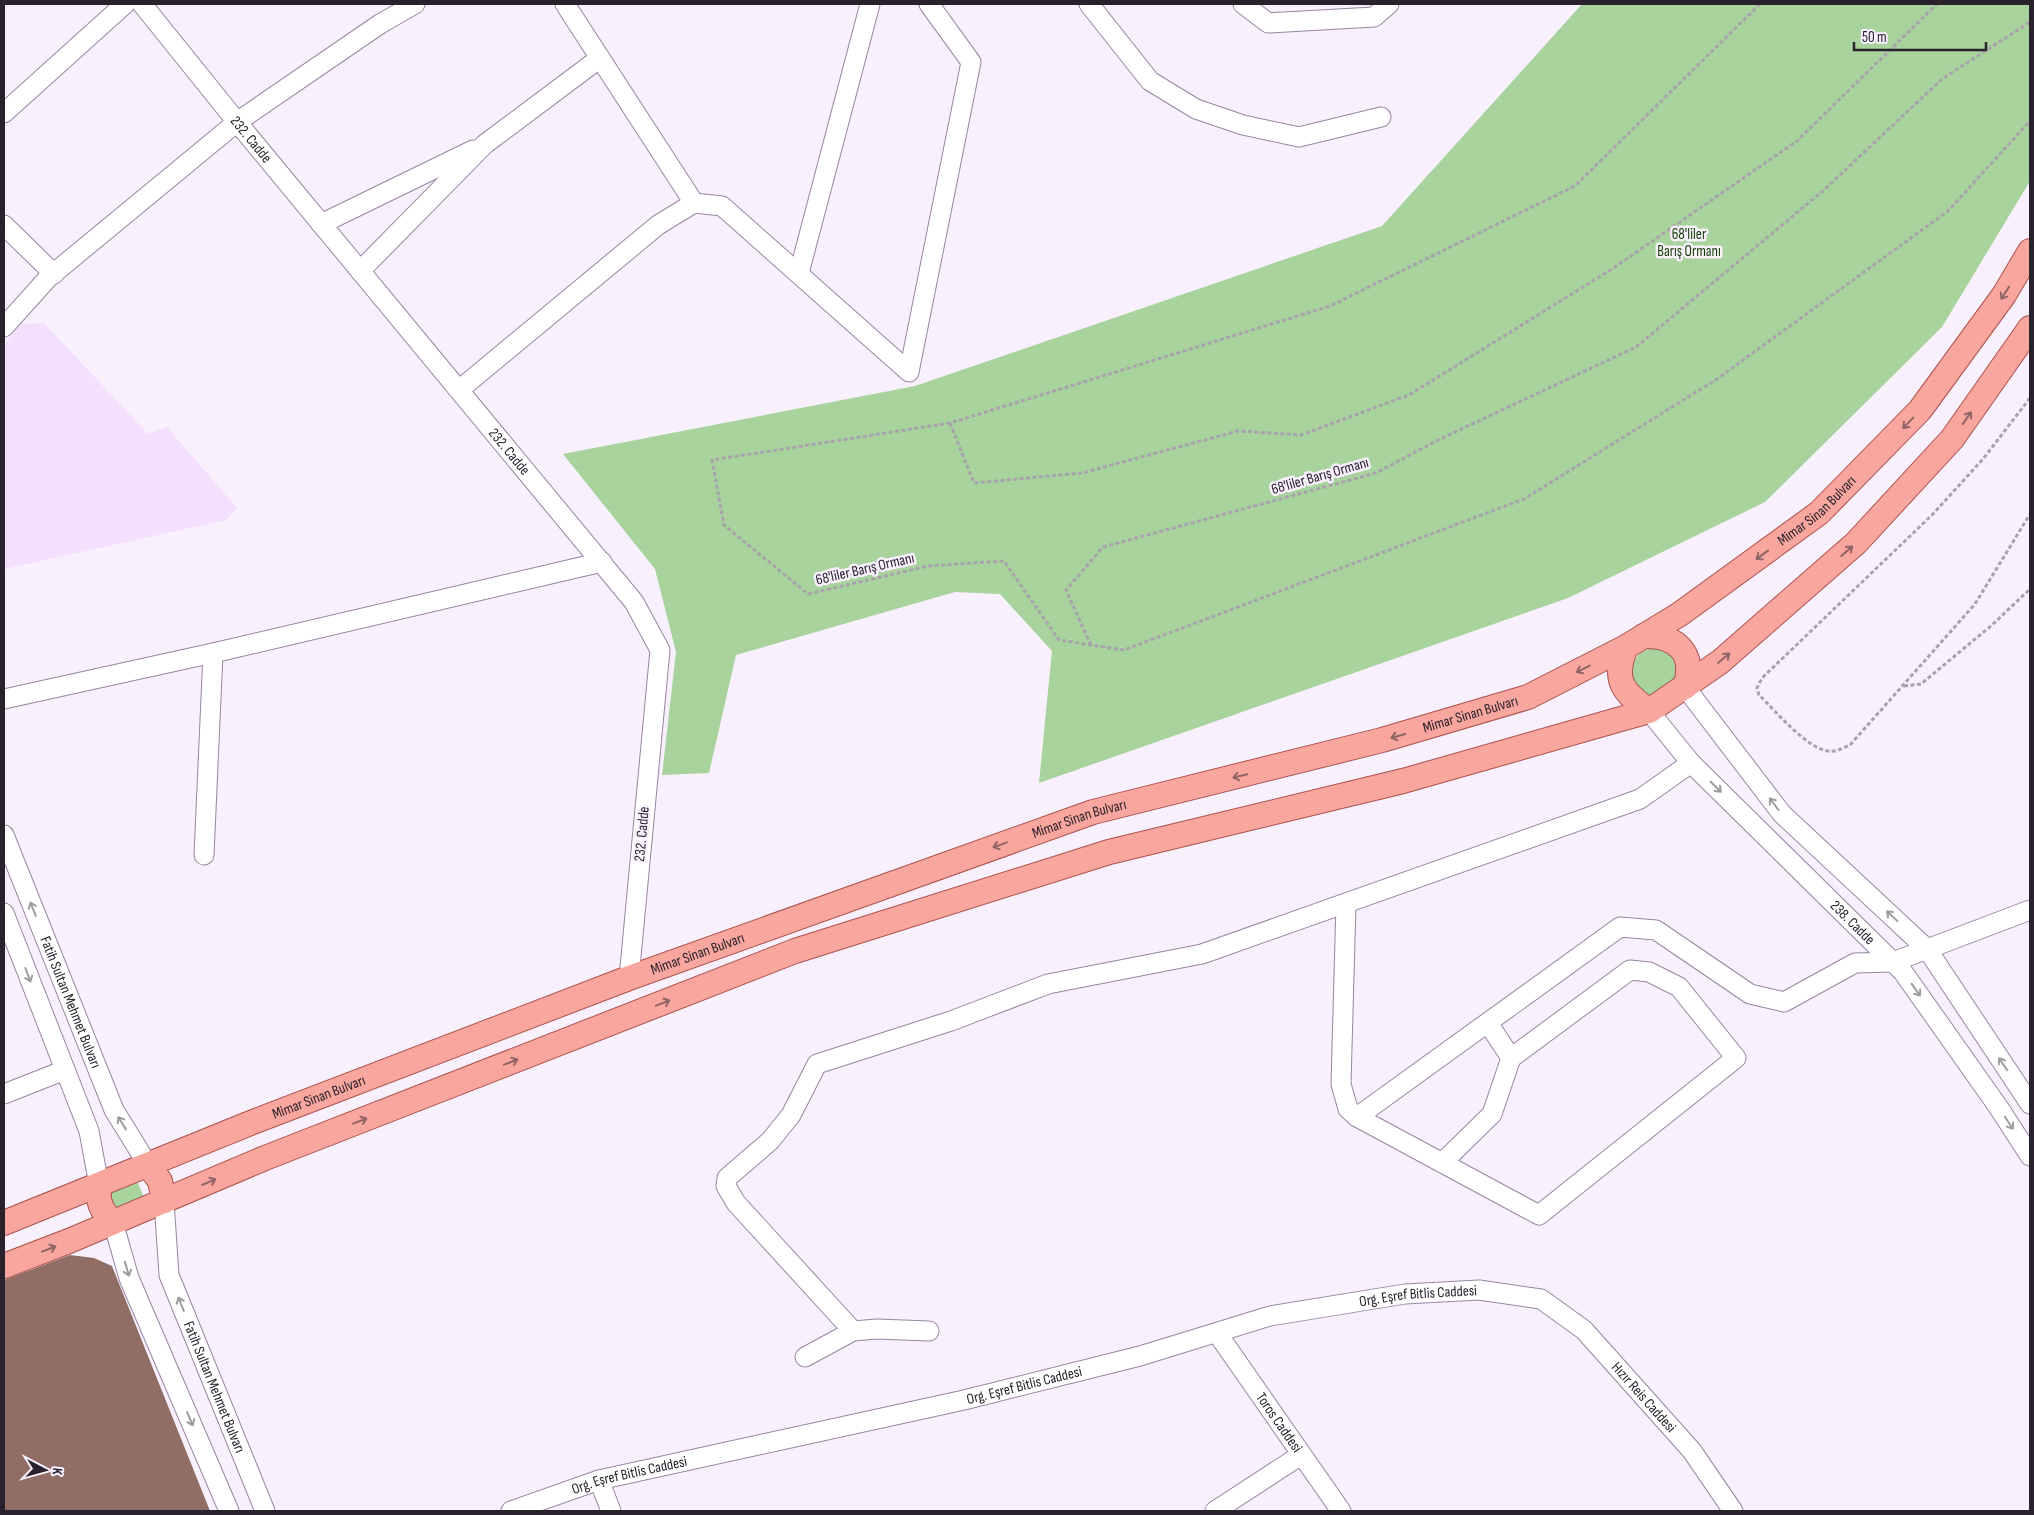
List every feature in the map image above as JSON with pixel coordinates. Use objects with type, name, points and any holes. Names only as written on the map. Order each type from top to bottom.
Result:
[{"type":"main road","name":"Mimar Sinan Bulvarı","points":[[4,1223],[262,1119],[629,978],[1093,812],[1382,740],[1528,697],[1635,642],[1680,614],[1819,513],[1920,410],[2004,295],[2030,251]]},
{"type":"main road","points":[[4,1266],[265,1158],[796,952],[1109,852],[1403,781],[1649,711],[1720,662],[1856,543],[1952,439],[2030,328]]},
{"type":"main road","points":[[1649,711],[1631,698],[1620,680],[1619,669],[1635,642],[1667,638],[1677,644],[1685,653],[1689,664],[1689,676],[1686,687]]},
{"type":"main road","points":[[148,1165],[160,1181],[164,1200]]},
{"type":"main road","points":[[99,1185],[100,1206],[105,1215],[113,1222]]},
{"type":"street","points":[[4,113],[125,4]]},
{"type":"street","name":"232. Cadde","points":[[142,4],[321,224],[602,562],[634,602],[660,650],[629,978]]},
{"type":"street","points":[[4,327],[54,274],[237,122],[380,24],[415,4]]},
{"type":"street","points":[[564,4],[694,203]]},
{"type":"street","points":[[799,273],[870,4]]},
{"type":"street","points":[[459,390],[658,225],[694,203],[722,206],[909,372],[970,62],[929,4]]},
{"type":"street","points":[[1089,4],[1150,81],[1196,109],[1243,124],[1300,137],[1381,117]]},
{"type":"street","points":[[1243,4],[1268,23],[1327,18],[1374,17],[1389,4]]},
{"type":"street","points":[[360,271],[485,144],[600,58]]},
{"type":"street","points":[[321,224],[485,144]]},
{"type":"street","points":[[4,225],[54,274]]},
{"type":"street","points":[[4,699],[213,653],[602,562]]},
{"type":"street","points":[[204,855],[213,653]]},
{"type":"street","points":[[1686,687],[1782,814],[1928,949],[2030,1104]]},
{"type":"street","name":"238. Cadde","points":[[1649,711],[1691,763],[1893,962],[1988,1092],[2030,1156]]},
{"type":"street","points":[[853,1331],[736,1203],[726,1186],[727,1178],[770,1141],[791,1115],[817,1064],[951,1021],[1048,984],[1202,954],[1640,799],[1691,763]]},
{"type":"street","name":"Fatih Sultan Mehmet Bulvarı","points":[[4,836],[114,1110],[148,1165]]},
{"type":"street","points":[[1346,904],[1341,1084],[1348,1109],[1358,1117],[1442,1163],[1539,1215],[1736,1058],[1678,987],[1648,972],[1630,970],[1511,1058],[1492,1114],[1442,1163]]},
{"type":"street","points":[[1358,1117],[1620,927],[1656,930],[1750,994],[1784,1002],[1855,963],[1893,962],[2030,910]]},
{"type":"street","name":"Fatih Sultan Mehmet Bulvarı","points":[[4,913],[89,1131],[99,1185]]},
{"type":"street","points":[[1488,1023],[1511,1058]]},
{"type":"street","points":[[4,1094],[65,1070]]},
{"type":"street","name":"Fatih Sultan Mehmet Bulvarı","points":[[164,1200],[169,1275],[265,1511]]},
{"type":"street","points":[[113,1222],[129,1278],[229,1511]]},
{"type":"street","name":"Org. Eşref Bitlis Caddesi","points":[[511,1511],[599,1480],[964,1400],[1140,1356],[1270,1316],[1406,1294],[1479,1290],[1540,1299]]},
{"type":"street","name":"Hızır Reis Caddesi","points":[[1540,1299],[1584,1330],[1692,1451],[1733,1511]]},
{"type":"street","points":[[804,1357],[853,1331],[877,1329],[929,1330]]},
{"type":"street","name":"Toros Caddesi","points":[[1217,1333],[1341,1511]]},
{"type":"street","points":[[1215,1511],[1301,1455]]},
{"type":"street","points":[[599,1480],[611,1511]]},
{"type":"path","name":"68'liler Barış Ormanı","points":[[1760,4],[1575,186],[1330,306],[950,423],[712,460],[724,525],[808,594],[928,566],[1004,561],[1059,640],[1124,650],[1524,499],[1717,379],[1948,211],[2030,121]]},
{"type":"path","points":[[950,423],[974,483],[1082,473],[1238,431],[1301,435],[1409,395],[1612,269],[1797,141],[1937,4]]},
{"type":"path","name":"68'liler Barış Ormanı","points":[[1091,645],[1066,590],[1103,547],[1376,473],[1438,440],[1636,347],[1824,190],[1942,79],[2030,22]]},
{"type":"path","points":[[2030,398],[1984,459],[1932,515],[1762,678],[1757,688],[1760,695],[1805,740],[1820,750],[1834,752],[1850,745],[1975,604],[2030,514]]},
{"type":"path","points":[[1904,686],[1921,684],[1992,625],[2030,589]]},
{"type":"shaded area","points":[[44,323],[148,434],[167,427],[237,508],[226,520],[4,569],[4,345],[21,324]]},
{"type":"green space","name":"68'liler Barış Ormanı","points":[[1582,4],[2030,4],[2030,181],[1942,327],[1765,502],[1568,598],[1039,783],[1052,651],[1000,594],[955,592],[736,655],[709,773],[662,775],[676,652],[655,569],[563,454],[915,386],[1382,226]]},
{"type":"green space","points":[[1653,648],[1665,652],[1672,659],[1676,669],[1676,682],[1652,697],[1644,695],[1630,677],[1636,658],[1643,652]]},
{"type":"green space","points":[[136,1179],[146,1202],[116,1214],[106,1192]]},
{"type":"building","points":[[70,1255],[94,1258],[112,1266],[210,1511],[4,1511],[4,1280]]}]
